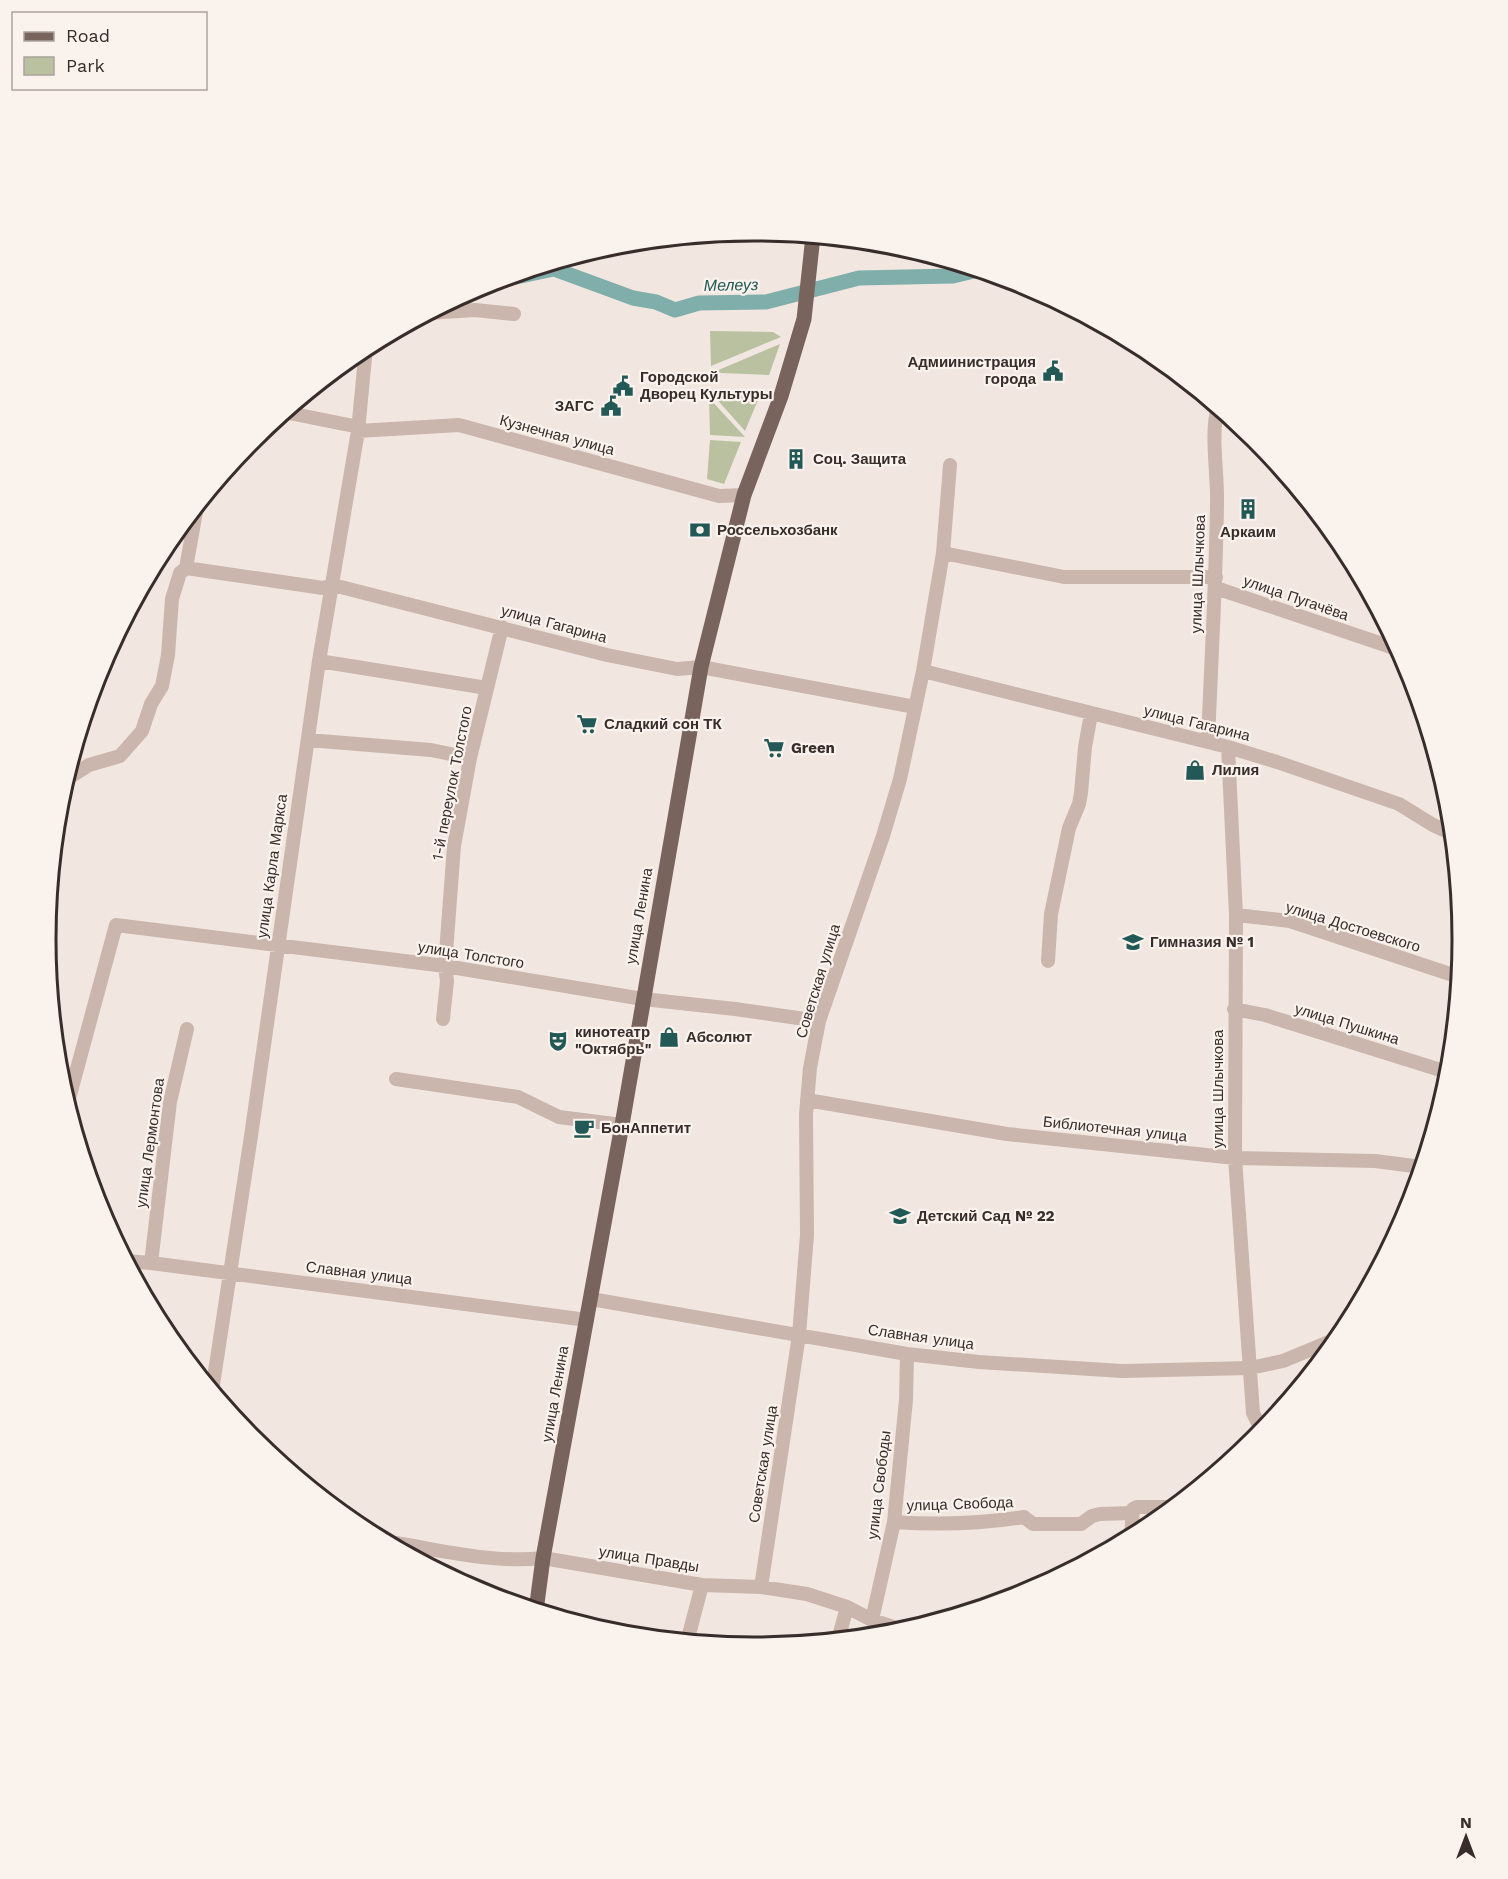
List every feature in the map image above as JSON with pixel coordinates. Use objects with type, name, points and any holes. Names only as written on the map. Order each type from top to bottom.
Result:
[{"type":"main road","name":"улица Ленина","points":[[537,1603],[543,1558],[622,1125],[700,667],[744,495],[781,396],[804,320],[813,243]]},
{"type":"street","points":[[448,312],[475,310],[514,314]]},
{"type":"street","name":"улица Карла Маркса","points":[[213,1381],[319,661],[359,429],[365,360]]},
{"type":"street","name":"Кузнечная улица","points":[[293,414],[359,429],[459,425],[719,496],[744,495]]},
{"type":"street","name":"улица Шлычкова","points":[[1208,742],[1216,583],[1216,415]]},
{"type":"street","name":"Советская улица","points":[[761,1587],[799,1335],[807,1235],[807,1100],[810,1068],[819,1021],[883,836],[900,779],[923,671],[943,553],[950,465]]},
{"type":"street","points":[[76,773],[89,765],[120,756],[142,732],[151,704],[162,686],[168,655],[172,599],[180,573],[186,568],[194,522]]},
{"type":"street","name":"улица Пугачёва","points":[[943,553],[1064,577],[1216,583],[1387,645]]},
{"type":"street","name":"улица Гагарина","points":[[186,568],[323,588],[333,585],[607,655],[677,669],[700,667],[915,706]]},
{"type":"street","name":"1-й переулок Толстого","points":[[443,1019],[454,846],[470,758],[502,627]]},
{"type":"street","points":[[319,661],[487,688]]},
{"type":"street","name":"улица Гагарина","points":[[923,671],[1228,747],[1399,804],[1444,830]]},
{"type":"street","points":[[1048,961],[1051,914],[1069,828],[1082,793],[1085,747],[1091,714]]},
{"type":"street","points":[[308,740],[431,750],[470,758]]},
{"type":"street","name":"улица Шлычкова","points":[[1228,747],[1236,915],[1235,1158],[1253,1413],[1258,1423]]},
{"type":"street","name":"улица Достоевского","points":[[1236,915],[1290,921],[1451,974]]},
{"type":"street","name":"улица Толстого","points":[[72,1089],[116,925],[445,966],[643,999],[819,1021]]},
{"type":"street","name":"улица Пушкина","points":[[1234,1009],[1265,1015],[1440,1070]]},
{"type":"street","name":"улица Лермонтова","points":[[151,1263],[170,1102],[187,1029]]},
{"type":"street","points":[[396,1079],[518,1097],[559,1117],[622,1125]]},
{"type":"street","name":"Библиотечная улица","points":[[807,1100],[1007,1134],[1235,1158],[1375,1161],[1414,1166]]},
{"type":"street","name":"Славная улица","points":[[135,1262],[587,1320]]},
{"type":"street","name":"Славная улица","points":[[591,1299],[907,1354],[980,1362],[1122,1371],[1250,1368],[1283,1360],[1324,1343]]},
{"type":"street","name":"улица Свободы","points":[[872,1620],[894,1522],[906,1400],[907,1354]]},
{"type":"street","name":"улица Свобода","points":[[894,1522],[933,1524],[987,1522],[1024,1517],[1033,1524],[1041,1525],[1081,1524],[1092,1516],[1101,1514],[1131,1513],[1137,1507],[1160,1507]]},
{"type":"street","points":[[1131,1513],[1131,1527]]},
{"type":"street","name":"улица Правды","points":[[405,1544],[462,1554],[525,1560],[543,1558],[702,1585],[761,1587],[807,1594],[847,1607],[888,1625]]},
{"type":"street","points":[[689,1635],[702,1585]]},
{"type":"street","points":[[840,1633],[847,1607]]},
{"type":"green space","points":[[710,331],[773,332],[781,337],[711,366]]},
{"type":"green space","points":[[780,344],[769,375],[716,371]]},
{"type":"green space","points":[[761,393],[745,431],[713,395]]},
{"type":"green space","points":[[709,398],[745,437],[710,435]]},
{"type":"green space","points":[[710,440],[741,442],[724,484],[707,479]]},
{"type":"waterway","name":"Мелеуз","points":[[556,270],[633,298],[656,302],[675,310],[699,303],[766,302],[859,278],[953,276],[964,273]]},
{"type":"place","name":"Адмиинистрация города","points":[[1053,371]]},
{"type":"place","name":"Городской Дворец Культуры","points":[[623,386]]},
{"type":"place","name":"ЗАГС","points":[[611,406]]},
{"type":"place","name":"Соц. Защита","points":[[796,459]]},
{"type":"place","name":"Аркаим","points":[[1248,509]]},
{"type":"place","name":"Россельхозбанк","points":[[700,530]]},
{"type":"place","name":"Сладкий сон ТК","points":[[587,724]]},
{"type":"place","name":"Green","points":[[774,748]]},
{"type":"place","name":"Лилия","points":[[1195,770]]},
{"type":"place","name":"Гимназия № 1","points":[[1133,942]]},
{"type":"place","name":"Абсолют","points":[[669,1037]]},
{"type":"place","name":"кинотеатр \"Октябрь\"","points":[[558,1041]]},
{"type":"place","name":"БонАппетит","points":[[584,1128]]},
{"type":"place","name":"Детский Сад № 22","points":[[900,1216]]}]
